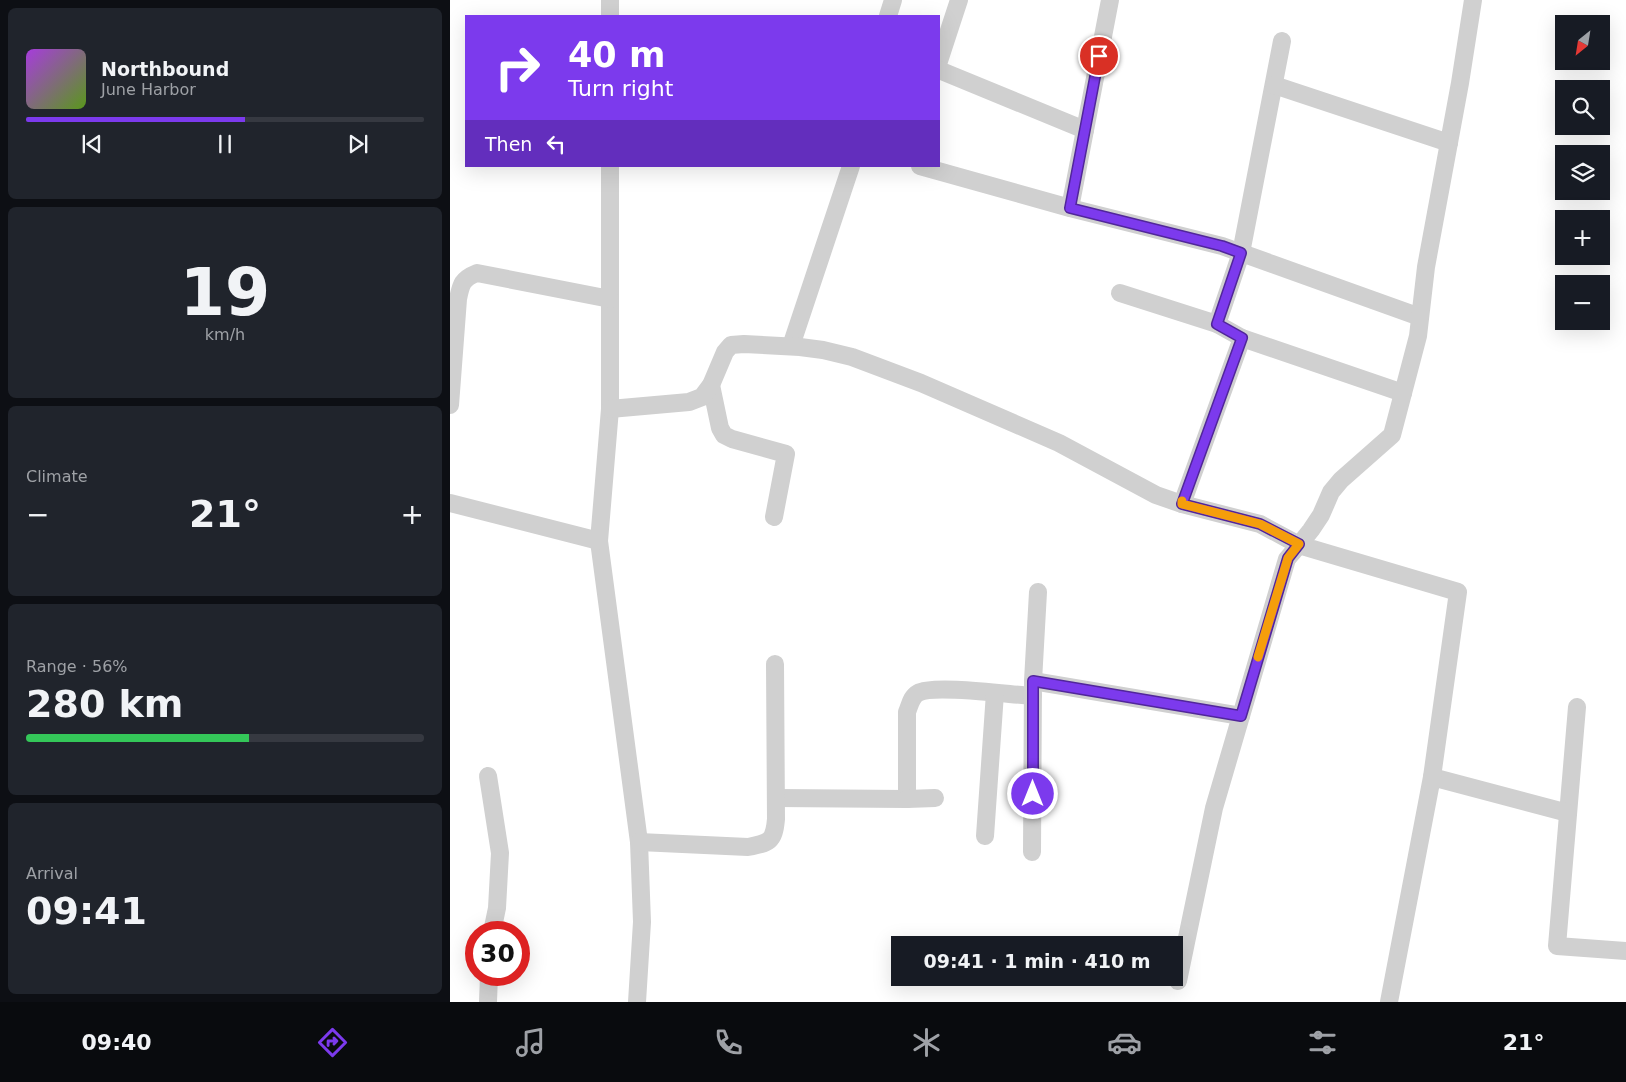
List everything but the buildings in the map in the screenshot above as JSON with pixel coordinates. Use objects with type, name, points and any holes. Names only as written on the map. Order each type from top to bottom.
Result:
[{"type":"street","points":[[610,0],[610,15]]},
{"type":"street","points":[[888,15],[893,0]]},
{"type":"street","points":[[940,58],[959,0]]},
{"type":"street","points":[[1070,208],[1110,0]]},
{"type":"street","points":[[1183,957],[1214,808],[1288,558],[1311,530],[1321,515],[1331,492],[1341,480],[1392,435],[1418,336],[1426,267],[1473,0]]},
{"type":"street","points":[[1217,324],[1241,253],[1282,41]]},
{"type":"street","points":[[940,70],[1085,130]]},
{"type":"street","points":[[1274,85],[1449,143]]},
{"type":"street","points":[[610,167],[610,409],[599,541],[639,842],[642,922],[637,1002]]},
{"type":"street","points":[[792,346],[851,167]]},
{"type":"street","points":[[924,167],[1070,208],[1222,246],[1420,316]]},
{"type":"street","points":[[450,405],[458,299],[461,284],[468,277],[477,273],[610,299]]},
{"type":"street","points":[[1120,293],[1217,324],[1242,338],[1403,393]]},
{"type":"street","points":[[1182,504],[1242,338]]},
{"type":"street","points":[[610,409],[689,402],[702,397],[711,385],[725,352],[731,345],[792,346],[823,350],[852,357],[921,383],[1059,443],[1156,494],[1182,504],[1260,524],[1299,544],[1458,592],[1432,777],[1390,1002]]},
{"type":"street","points":[[711,385],[720,428],[724,435],[786,454],[774,517]]},
{"type":"street","points":[[450,503],[599,541]]},
{"type":"street","points":[[1032,852],[1033,689],[1038,592]]},
{"type":"street","points":[[639,842],[748,847],[765,844],[771,839],[775,833],[776,798],[775,664]]},
{"type":"street","points":[[907,799],[907,712],[916,694],[923,690],[944,689],[995,693],[1033,689],[1241,716]]},
{"type":"street","points":[[985,836],[995,693]]},
{"type":"street","points":[[1577,707],[1557,946],[1626,951]]},
{"type":"street","points":[[488,776],[500,853],[494,921]]},
{"type":"street","points":[[1432,777],[1568,813]]},
{"type":"street","points":[[776,798],[935,798]]},
{"type":"street","points":[[488,1002],[489,986]]},
{"type":"slow traffic","points":[[1182,501],[1182,504],[1260,524],[1299,544],[1288,558],[1258,657]]},
{"type":"route","points":[[1033,794],[1033,681],[1241,716],[1288,558],[1299,544],[1260,524],[1182,504],[1242,338],[1217,324],[1241,253],[1222,246],[1070,208],[1099,56]]}]
